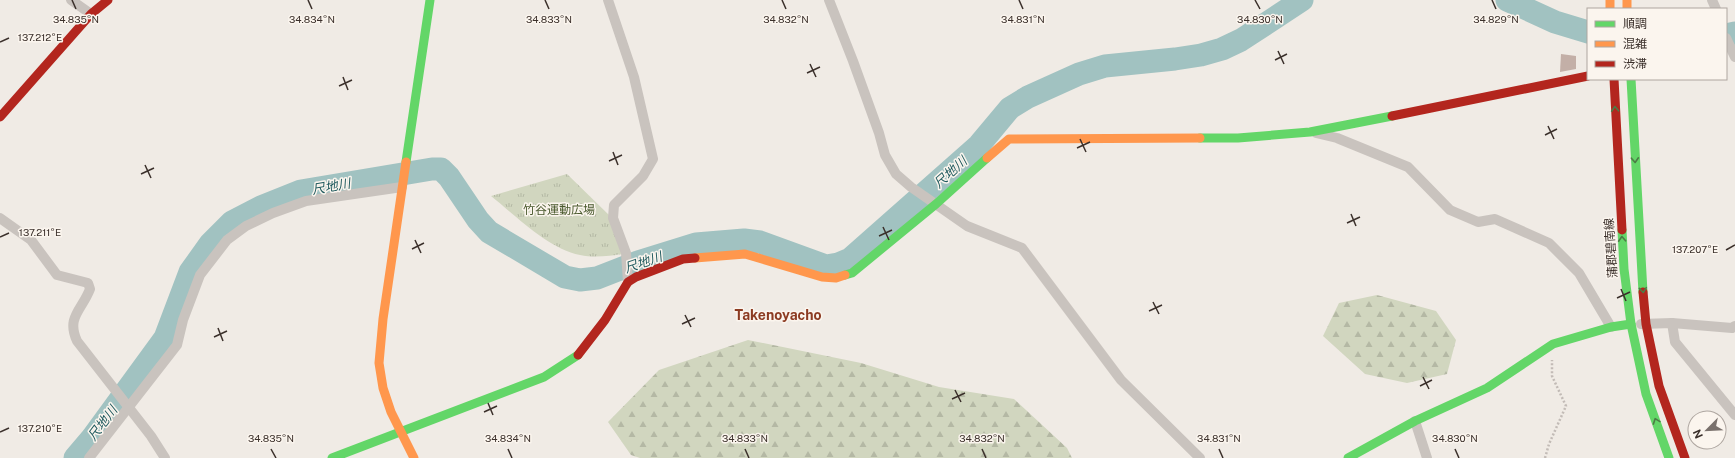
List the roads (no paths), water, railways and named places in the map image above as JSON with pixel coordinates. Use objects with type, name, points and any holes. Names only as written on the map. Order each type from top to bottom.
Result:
[{"type":"street","points":[[71,0],[91,14]]},
{"type":"street","points":[[0,116],[91,14],[108,0]]},
{"type":"street","points":[[414,458],[399,432],[384,397],[379,362],[383,319],[430,0]]},
{"type":"street","points":[[332,458],[544,377],[576,357],[605,320],[628,279],[627,260],[613,218],[614,205],[643,176],[653,159],[634,77],[608,0]]},
{"type":"street","points":[[829,0],[853,61],[885,156],[896,174],[917,191],[968,226],[1022,248],[1122,380],[1200,458]]},
{"type":"street","points":[[1727,44],[1735,57]]},
{"type":"street","points":[[628,279],[683,259],[745,254],[822,277],[836,278],[852,273],[1009,139],[1238,138],[1310,132],[1587,76]]},
{"type":"street","name":"蒲郡碧南線","points":[[1614,80],[1624,269],[1631,324],[1646,394],[1670,458]]},
{"type":"street","points":[[1631,80],[1640,266],[1646,324],[1659,386],[1685,458]]},
{"type":"street","points":[[1310,132],[1337,138],[1408,167],[1450,210],[1478,222],[1495,219],[1549,243],[1580,273],[1611,327]]},
{"type":"street","points":[[89,458],[128,405],[178,345],[183,320],[200,275],[227,240],[246,226],[273,213],[306,201],[403,185]]},
{"type":"street","points":[[0,218],[31,240],[57,275],[88,283],[90,289],[73,319],[72,331],[77,341],[128,405],[165,458]]},
{"type":"street","points":[[1672,323],[1675,342],[1735,415]]},
{"type":"street","points":[[1348,458],[1415,421],[1487,388],[1553,344],[1611,327],[1631,324],[1672,323],[1732,328],[1735,326]]},
{"type":"street","points":[[1415,421],[1427,458]]},
{"type":"waterway","name":"尺地川","points":[[75,458],[92,438],[165,338],[190,272],[210,244],[232,222],[261,207],[301,191],[432,169],[441,169],[449,177],[478,220],[489,232],[565,277],[580,280],[597,278],[638,262],[696,244],[744,240],[760,242],[826,266],[838,264],[850,259],[979,145],[1010,108],[1028,97],[1079,74],[1105,66],[1175,59],[1201,55],[1222,49],[1241,40],[1302,0]]},
{"type":"waterway","name":"尺地川","points":[[1507,0],[1555,22],[1587,32]]},
{"type":"waterway","name":"尺地川","points":[[1727,35],[1735,33]]},
{"type":"district","name":"Takenoyacho","points":[[778,315]]},
{"type":"park label","name":"竹谷運動広場","points":[[559,210]]}]
